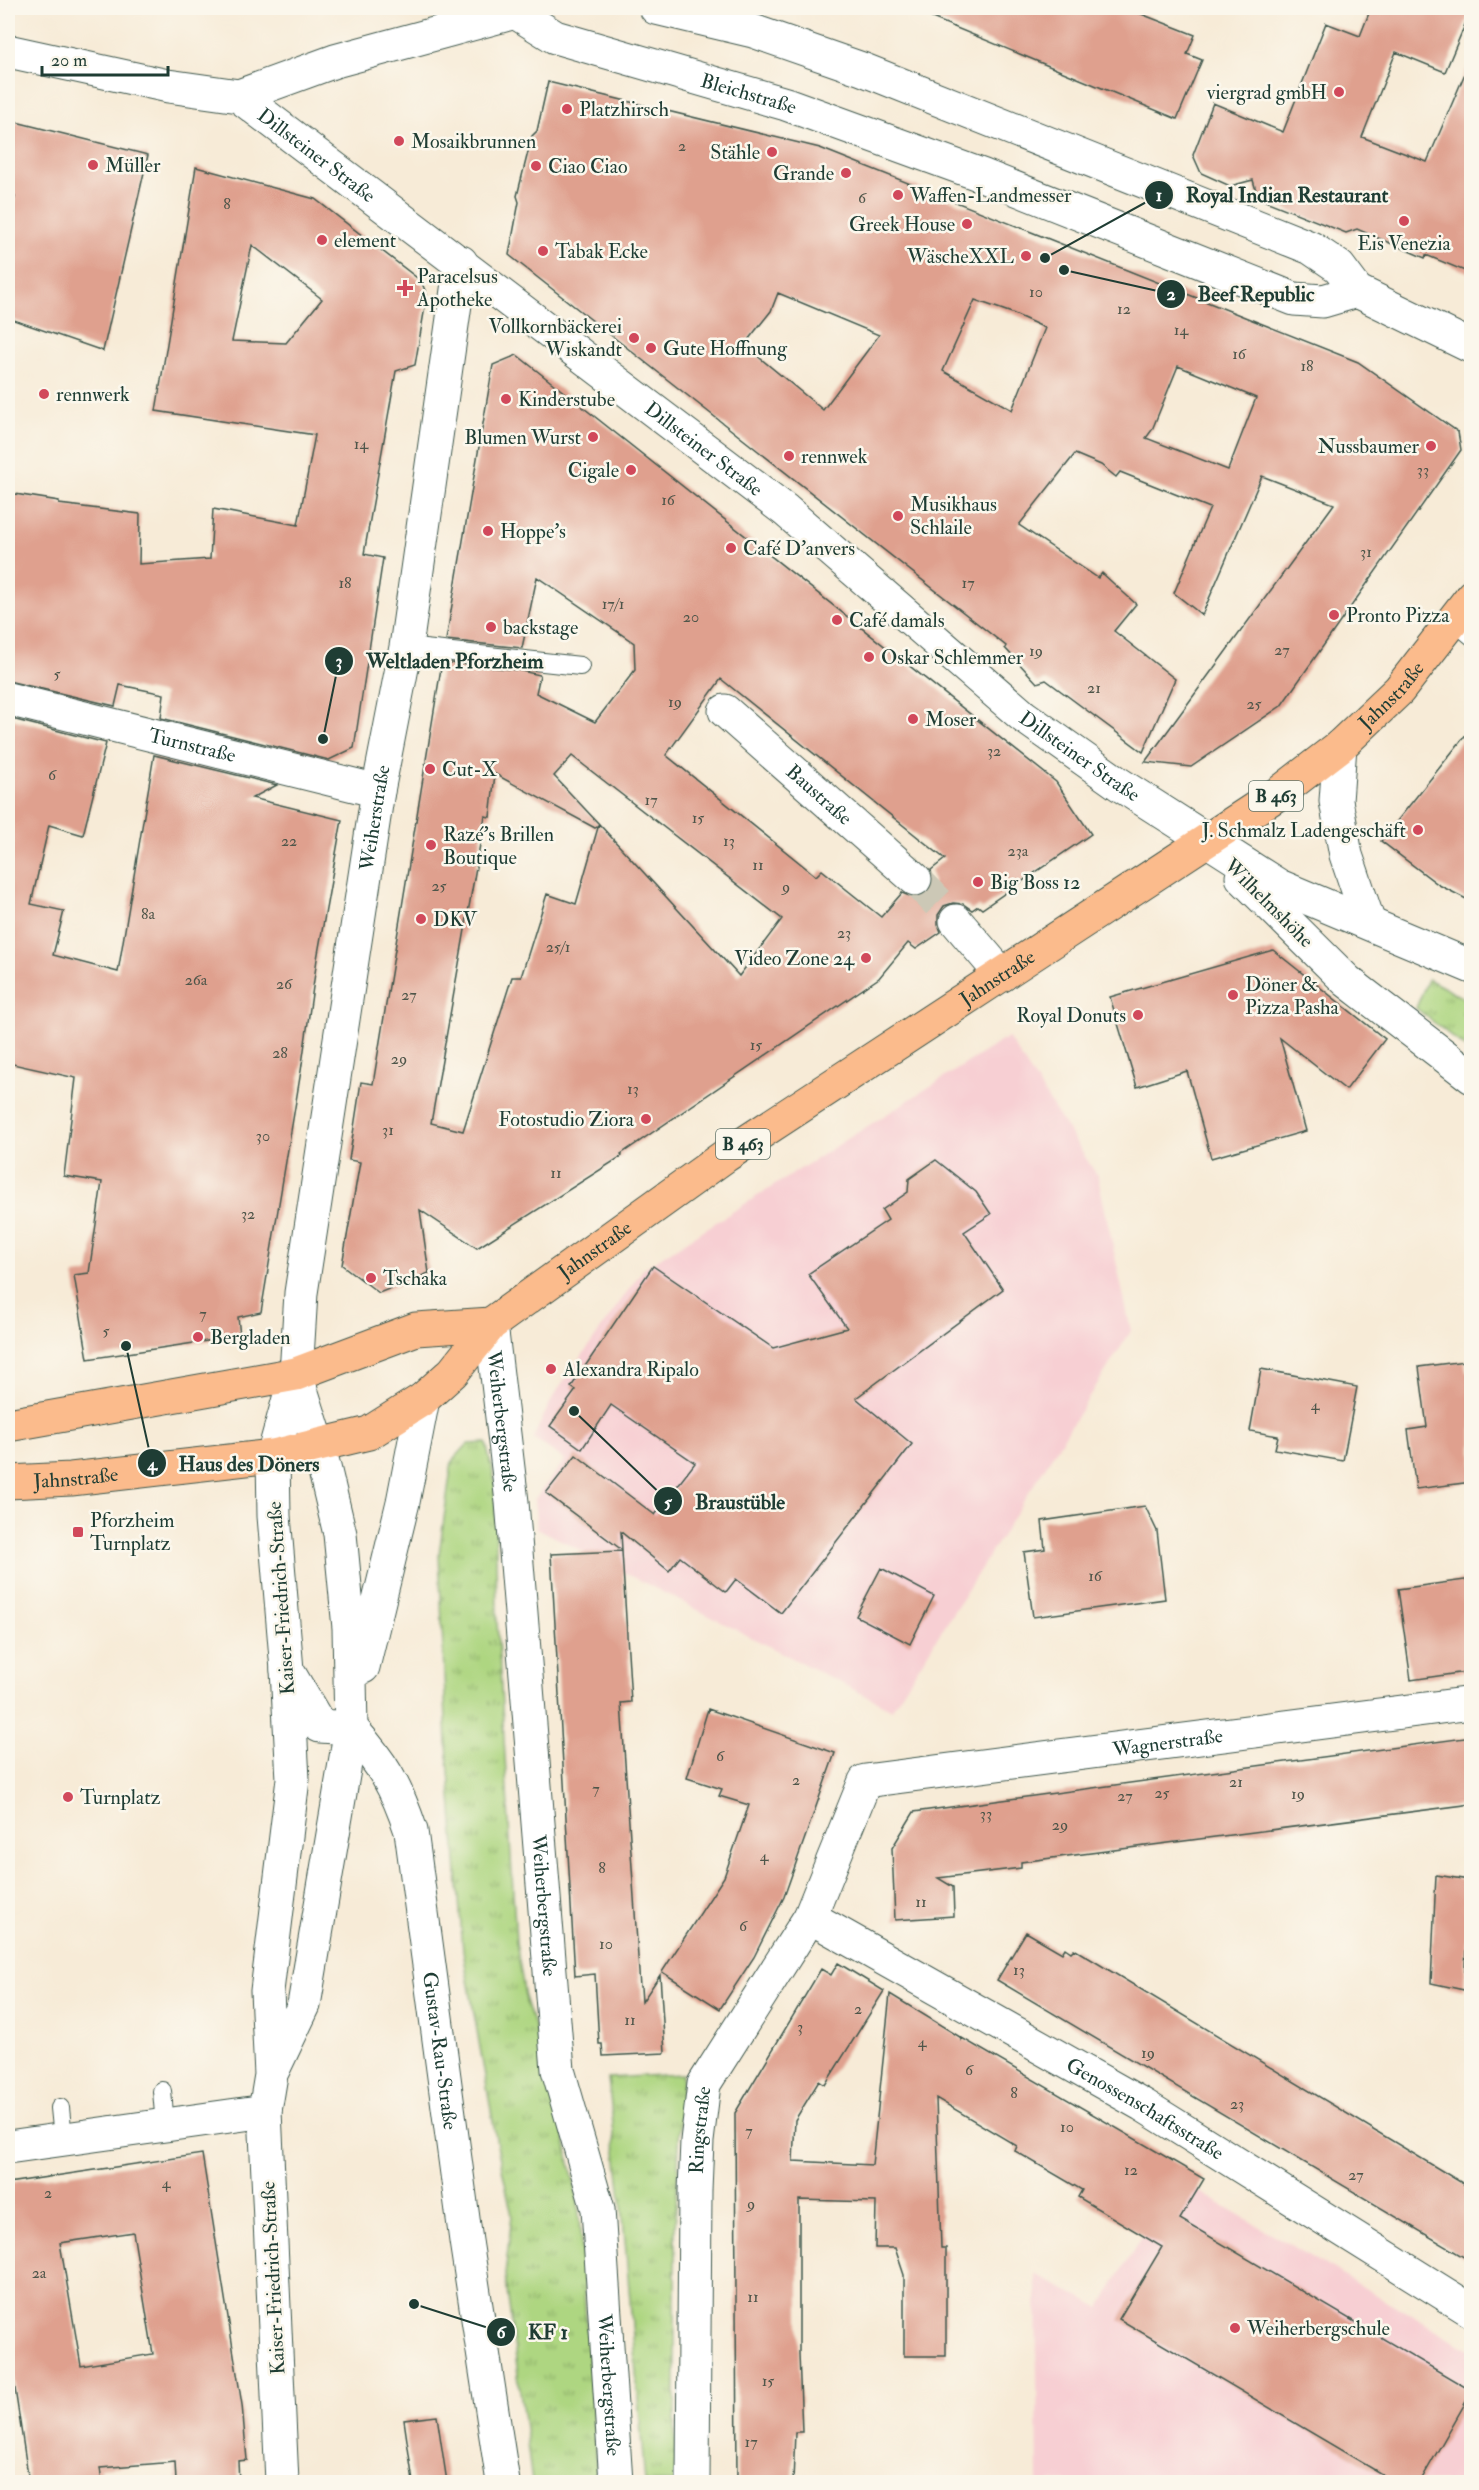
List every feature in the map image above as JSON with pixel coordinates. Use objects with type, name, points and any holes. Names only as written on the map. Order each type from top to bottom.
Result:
[{"type":"main road","name":"Jahnstraße","points":[[8,1482],[83,1478],[273,1456],[369,1433],[423,1399],[453,1372],[491,1324],[725,1156],[1279,793],[1340,746],[1399,690],[1466,618]]},
{"type":"main road","points":[[8,1425],[296,1374],[416,1329],[491,1324]]},
{"type":"street","points":[[656,8],[753,31],[1311,248],[1339,267],[1357,291],[1472,347]]},
{"type":"street","name":"Bleichstraße","points":[[239,96],[334,61],[519,9],[555,37],[786,104],[984,176],[1294,299],[1323,301],[1357,291]]},
{"type":"street","name":"Dillsteiner Straße","points":[[8,51],[168,86],[239,96],[461,262],[785,510],[1023,716],[1119,784],[1279,886],[1472,968]]},
{"type":"street","points":[[984,176],[1004,127]]},
{"type":"street","name":"Weiherstraße","points":[[296,1374],[301,1293],[378,791],[406,647],[461,262]]},
{"type":"street","name":"Turnstraße","points":[[8,699],[378,791]]},
{"type":"street","name":"Baustraße","points":[[725,711],[915,879]]},
{"type":"street","points":[[1340,746],[1336,801],[1346,855],[1369,923]]},
{"type":"street","name":"Wilhelmshöhe","points":[[1208,841],[1347,981],[1472,1077]]},
{"type":"street","points":[[956,921],[1002,975]]},
{"type":"street","name":"Weiherbergstraße","points":[[491,1324],[513,1502],[558,2070],[598,2209],[616,2482]]},
{"type":"street","name":"Kaiser-Friedrich-Straße","points":[[271,2075],[304,2005],[351,1728],[349,1628],[340,1534],[319,1446],[296,1374]]},
{"type":"street","name":"Kaiser-Friedrich-Straße","points":[[282,2482],[265,2111],[271,2075],[267,1991],[293,1779],[287,1670],[274,1516],[273,1456],[296,1374]]},
{"type":"street","points":[[287,1670],[320,1726],[351,1728],[368,1640],[403,1502],[423,1399]]},
{"type":"street","name":"Wagnerstraße","points":[[865,1781],[1472,1703]]},
{"type":"street","name":"Gustav-Rau-Straße","points":[[351,1728],[387,1771],[411,1831],[435,2021],[503,2482]]},
{"type":"street","name":"Ringstraße","points":[[693,2482],[695,2191],[697,2141],[704,2084],[810,1917],[865,1781]]},
{"type":"street","name":"Genossenschaftsstraße","points":[[810,1917],[1143,2105],[1472,2311]]},
{"type":"street","points":[[8,2147],[61,2123],[165,2125],[265,2111]]},
{"type":"lane","points":[[406,647],[580,666]]},
{"type":"lane","points":[[162,2091],[165,2125]]},
{"type":"shaded area","points":[[1008,1037],[1098,1177],[1131,1331],[892,1709],[537,1528],[534,1500],[565,1460],[533,1438],[553,1397],[644,1268]]},
{"type":"shaded area","name":"Weiherbergschule","points":[[1176,2178],[1471,2350],[1471,2407],[1459,2482],[1038,2482],[1036,2275],[1100,2307]]},
{"type":"green space","points":[[1428,979],[1471,1002],[1471,1052],[1416,1008]]},
{"type":"green space","points":[[486,1443],[495,1482],[497,1621],[516,1942],[525,1997],[557,2100],[578,2202],[597,2482],[532,2482],[505,2275],[512,2215],[498,2150],[463,1951],[447,1745],[439,1554],[452,1461],[468,1444]]},
{"type":"green space","points":[[682,2074],[675,2231],[675,2482],[645,2482],[623,2216],[608,2078]]},
{"type":"building","points":[[908,8],[1126,8],[1195,35],[1187,54],[1202,60],[1177,119]]},
{"type":"building","points":[[1371,8],[1472,8],[1445,72],[1396,52],[1362,137],[1427,162],[1472,57],[1472,274],[1426,255],[1425,258],[1357,229],[1346,233],[1258,198],[1253,180],[1230,186],[1201,173],[1193,155],[1213,103],[1283,132],[1326,23],[1360,36]]},
{"type":"building","points":[[548,82],[820,148],[1358,362],[1458,432],[1461,450],[1281,706],[1191,767],[1145,762],[1334,504],[1262,476],[1202,615],[1174,593],[1210,508],[1120,472],[1116,477],[1101,465],[1075,454],[1019,525],[1098,578],[1102,573],[1136,604],[1114,631],[1175,679],[1143,752],[1046,680],[1037,683],[1005,648],[1006,646],[509,255],[519,202],[517,196],[532,136],[537,131]],"holes":[[[778,293],[879,335],[823,410],[744,345],[771,311]],[[975,300],[1045,328],[1012,410],[943,371]],[[1178,366],[1256,398],[1228,470],[1146,438],[1152,430]]]},
{"type":"building","points":[[8,120],[148,155],[103,351],[8,318],[8,230],[15,197],[8,196]]},
{"type":"building","points":[[196,167],[315,199],[421,281],[427,295],[415,365],[396,371],[364,554],[383,558],[354,748],[329,760],[161,718],[164,694],[120,685],[115,706],[8,681],[8,493],[59,501],[59,504],[140,514],[139,564],[210,559],[213,509],[298,525],[315,435],[156,411]],"holes":[[[252,245],[322,299],[286,343],[232,341]]]},
{"type":"building","points":[[517,355],[1056,782],[1091,834],[982,909],[978,906],[972,910],[963,904],[953,903],[944,906],[938,915],[941,932],[916,949],[908,943],[879,978],[621,1154],[622,1156],[477,1248],[420,1210],[429,1273],[379,1293],[342,1265],[360,1162],[349,1160],[361,1082],[373,1084],[442,662],[517,670],[540,675],[536,693],[595,722],[635,670],[634,643],[537,577],[522,648],[446,640],[493,365]],"holes":[[[721,679],[945,859],[931,870],[933,882],[929,892],[920,897],[902,893],[881,917],[822,870],[816,876],[666,755]],[[572,756],[782,919],[739,976],[554,776]],[[495,774],[595,828],[599,824],[576,904],[547,894],[521,977],[512,977],[463,1131],[431,1123],[485,816],[490,817]]]},
{"type":"building","points":[[8,718],[106,743],[83,835],[49,825],[31,904],[64,911],[53,955],[118,972],[154,755],[277,785],[252,798],[342,820],[317,959],[261,1312],[238,1317],[240,1336],[88,1359],[74,1275],[89,1273],[102,1182],[64,1176],[76,1078],[8,1063]]},
{"type":"building","points":[[1472,727],[1472,902],[1439,885],[1381,841]]},
{"type":"building","points":[[1273,950],[1385,1039],[1346,1090],[1280,1038],[1306,1131],[1211,1158],[1187,1071],[1137,1087],[1110,997]]},
{"type":"building","points":[[936,1160],[976,1192],[991,1214],[964,1232],[1003,1289],[856,1398],[912,1444],[781,1613],[736,1579],[726,1592],[680,1557],[669,1571],[621,1532],[622,1550],[546,1493],[576,1455],[655,1515],[695,1463],[611,1405],[582,1449],[550,1426],[576,1390],[571,1387],[653,1266],[773,1348],[847,1328],[808,1274],[888,1220],[882,1210],[908,1192],[909,1179]]},
{"type":"building","points":[[1465,1361],[1466,1372],[1472,1371],[1472,1482],[1416,1489],[1408,1430],[1427,1427],[1419,1367]]},
{"type":"building","points":[[1261,1369],[1357,1387],[1343,1461],[1275,1449],[1278,1436],[1250,1431]]},
{"type":"building","points":[[1145,1506],[1157,1531],[1165,1599],[1033,1617],[1024,1552],[1045,1549],[1042,1521]]},
{"type":"building","points":[[622,1551],[631,1702],[621,1703],[640,1987],[642,2002],[660,1975],[665,2053],[603,2056],[602,2044],[599,2044],[595,1974],[575,1976],[551,1554]]},
{"type":"building","points":[[881,1568],[934,1596],[910,1644],[856,1616]]},
{"type":"building","points":[[1472,1579],[1472,1671],[1411,1680],[1398,1589]]},
{"type":"building","points":[[708,1709],[835,1753],[784,1897],[754,1957],[720,2009],[662,1972],[724,1877],[749,1805],[719,1796],[722,1789],[687,1778]]},
{"type":"building","points":[[1472,1737],[1472,1804],[1021,1862],[1021,1868],[938,1878],[953,1887],[954,1916],[895,1920],[892,1848],[914,1812]]},
{"type":"building","points":[[1436,1875],[1469,1880],[1464,1990],[1431,1983]]},
{"type":"building","points":[[1026,1932],[1062,1953],[1065,1948],[1071,1952],[1074,1949],[1472,2189],[1472,2262],[997,1980]]},
{"type":"building","points":[[838,1963],[884,1991],[825,2085],[819,2081],[795,2120],[793,2161],[872,2165],[890,1994],[960,2037],[961,2040],[962,2038],[1204,2179],[1180,2219],[1472,2391],[1420,2482],[1395,2482],[1119,2319],[1162,2247],[1078,2197],[1082,2190],[1015,2151],[1017,2146],[936,2098],[941,2248],[946,2248],[946,2356],[904,2356],[904,2275],[895,2248],[875,2248],[876,2202],[799,2200],[799,2354],[802,2432],[795,2432],[793,2482],[737,2482],[735,2113],[821,1969],[831,1975]]},
{"type":"building","points":[[202,2154],[242,2405],[247,2460],[238,2461],[239,2482],[176,2482],[175,2462],[100,2468],[102,2482],[29,2482],[8,2342],[8,2183]],"holes":[[[133,2232],[153,2354],[81,2366],[60,2243]]]},
{"type":"building","points":[[437,2416],[447,2482],[413,2482],[404,2420]]},
{"type":"tunnel","points":[[915,879],[956,921]]},
{"type":"place","name":"viergrad gmbH","points":[[1339,92]]},
{"type":"place","name":"Platzhirsch","points":[[567,109]]},
{"type":"place","name":"Mosaikbrunnen","points":[[399,141]]},
{"type":"place","name":"Stähle","points":[[772,152]]},
{"type":"place","name":"Müller","points":[[93,165]]},
{"type":"place","name":"Ciao Ciao","points":[[536,166]]},
{"type":"place","name":"Grande","points":[[846,173]]},
{"type":"place","name":"Waffen-Landmesser","points":[[898,195]]},
{"type":"place","name":"Eis Venezia","points":[[1404,221]]},
{"type":"place","name":"Greek House","points":[[967,224]]},
{"type":"place","name":"element","points":[[322,240]]},
{"type":"place","name":"Tabak Ecke","points":[[543,251]]},
{"type":"place","name":"WäscheXXL","points":[[1026,256]]},
{"type":"place","name":"Royal Indian Restaurant","points":[[1045,258]]},
{"type":"place","name":"Beef Republic","points":[[1064,270]]},
{"type":"place","name":"Paracelsus Apotheke","points":[[405,288]]},
{"type":"place","name":"Vollkornbäckerei Wiskandt","points":[[634,338]]},
{"type":"place","name":"Gute Hoffnung","points":[[651,348]]},
{"type":"place","name":"rennwerk","points":[[44,394]]},
{"type":"place","name":"Kinderstube","points":[[506,399]]},
{"type":"place","name":"Blumen Wurst","points":[[593,437]]},
{"type":"place","name":"Nussbaumer","points":[[1431,446]]},
{"type":"place","name":"rennwek","points":[[789,456]]},
{"type":"place","name":"Cigale","points":[[631,470]]},
{"type":"place","name":"Musikhaus Schlaile","points":[[898,516]]},
{"type":"place","name":"Hoppe's","points":[[488,531]]},
{"type":"place","name":"Café D'anvers","points":[[731,548]]},
{"type":"place","name":"Pronto Pizza","points":[[1334,615]]},
{"type":"place","name":"Café damals","points":[[837,620]]},
{"type":"place","name":"backstage","points":[[491,627]]},
{"type":"place","name":"Oskar Schlemmer","points":[[869,657]]},
{"type":"place","name":"Moser","points":[[913,719]]},
{"type":"place","name":"Weltladen Pforzheim","points":[[323,739]]},
{"type":"place","name":"Cut-X","points":[[430,769]]},
{"type":"place","name":"J. Schmalz Ladengeschäft","points":[[1418,830]]},
{"type":"place","name":"Razé's Brillen Boutique","points":[[431,845]]},
{"type":"place","name":"Big Boss 12","points":[[978,882]]},
{"type":"place","name":"DKV","points":[[421,919]]},
{"type":"place","name":"Video Zone 24","points":[[866,958]]},
{"type":"place","name":"Döner & Pizza Pasha","points":[[1233,995]]},
{"type":"place","name":"Royal Donuts","points":[[1138,1015]]},
{"type":"place","name":"Fotostudio Ziora","points":[[646,1119]]},
{"type":"place","name":"Tschaka","points":[[371,1278]]},
{"type":"place","name":"Bergladen","points":[[198,1337]]},
{"type":"place","name":"Haus des Döners","points":[[126,1346]]},
{"type":"place","name":"Alexandra Ripalo","points":[[551,1369]]},
{"type":"place","name":"Braustüble","points":[[574,1411]]},
{"type":"place","name":"Pforzheim Turnplatz","points":[[78,1532]]},
{"type":"place","name":"Turnplatz","points":[[68,1797]]},
{"type":"place","name":"KF 1","points":[[414,2304]]},
{"type":"place","name":"Weiherbergschule","points":[[1235,2328]]}]
